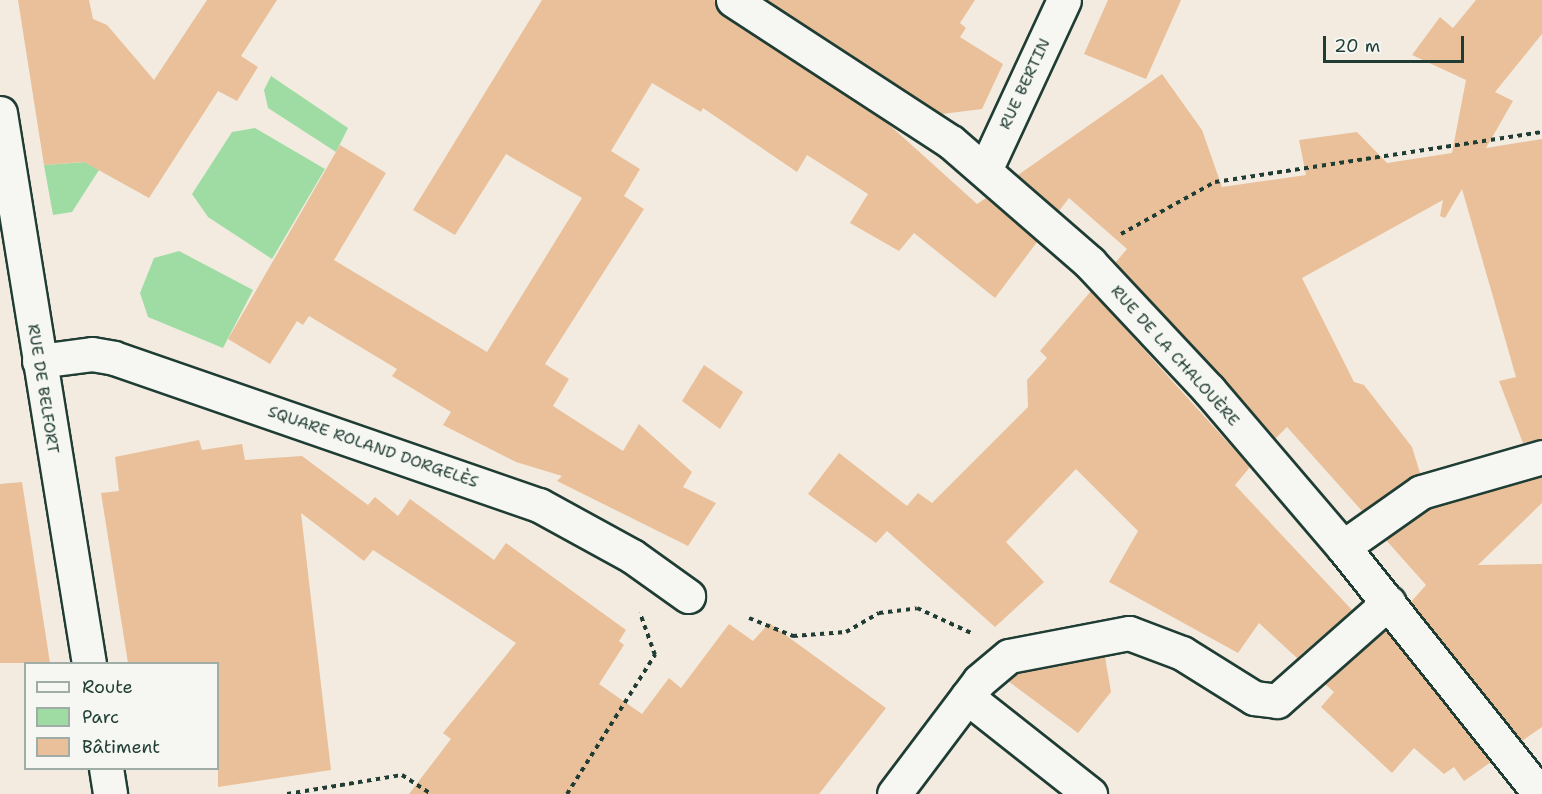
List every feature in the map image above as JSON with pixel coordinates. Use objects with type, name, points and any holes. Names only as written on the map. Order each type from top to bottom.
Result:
[{"type":"street","name":"RUE DE LA CHALOUÈRE","points":[[734,0],[986,168],[1165,341],[1389,602],[1540,794]]},
{"type":"street","name":"RUE BERTIN","points":[[986,168],[1064,0]]},
{"type":"street","name":"RUE DE BELFORT","points":[[0,113],[89,662]]},
{"type":"street","name":"SQUARE ROLAND DORGELÈS","points":[[39,361],[92,354],[114,358],[539,505],[632,556],[688,596]]},
{"type":"street","points":[[1343,548],[1421,492],[1542,457]]},
{"type":"street","points":[[894,794],[990,669],[1009,656],[1128,633],[1182,653],[1254,698],[1278,701],[1389,602]]},
{"type":"street","points":[[967,698],[1090,794]]},
{"type":"street","points":[[106,770],[110,794]]},
{"type":"path","points":[[1113,239],[1161,208],[1215,182],[1542,132]]},
{"type":"path","points":[[567,794],[655,655],[636,604]]},
{"type":"path","points":[[749,618],[793,636],[846,632],[879,613],[917,608],[976,637]]},
{"type":"path","points":[[287,794],[402,775],[431,794]]},
{"type":"green space","points":[[271,76],[348,128],[336,152],[268,108],[264,90]]},
{"type":"green space","points":[[255,128],[325,169],[272,259],[208,217],[192,194],[232,132]]},
{"type":"green space","points":[[85,162],[99,170],[72,212],[53,215],[44,165]]},
{"type":"green space","points":[[179,251],[253,290],[223,348],[148,317],[140,293],[154,258]]},
{"type":"building","points":[[18,0],[89,0],[93,19],[107,25],[154,80],[207,0],[277,0],[241,56],[258,67],[237,101],[218,91],[149,198],[84,162],[44,165]]},
{"type":"building","points":[[542,0],[714,0],[723,16],[885,121],[977,204],[986,198],[1037,242],[995,298],[914,233],[899,251],[850,223],[868,194],[807,155],[797,172],[703,108],[701,112],[652,83],[611,151],[640,169],[624,196],[644,209],[545,364],[569,379],[553,406],[623,451],[639,424],[692,472],[683,487],[716,503],[688,546],[557,481],[562,476],[516,462],[443,425],[451,412],[392,376],[397,369],[309,316],[303,325],[297,321],[270,364],[228,339],[340,145],[386,173],[334,260],[487,352],[582,198],[506,154],[455,235],[413,210]]},
{"type":"building","points":[[767,0],[975,0],[960,23],[966,28],[960,37],[1003,64],[982,109],[942,114]]},
{"type":"building","points":[[1108,0],[1181,0],[1146,79],[1084,54]]},
{"type":"building","points":[[1476,0],[1542,0],[1542,34],[1495,92],[1513,101],[1486,148],[1542,139],[1542,439],[1523,443],[1499,381],[1516,377],[1462,189],[1445,218],[1440,216],[1443,200],[1302,278],[1354,382],[1364,385],[1412,447],[1420,473],[1362,511],[1287,427],[1275,439],[1115,263],[1127,249],[1069,198],[1059,211],[1018,175],[1162,74],[1202,130],[1222,187],[1306,175],[1299,140],[1357,132],[1387,163],[1452,153],[1466,80],[1412,55],[1440,17],[1453,28]]},
{"type":"building","points":[[1091,291],[1250,467],[1235,485],[1352,610],[1297,658],[1259,623],[1238,653],[1109,582],[1138,531],[1076,469],[1006,542],[1044,582],[995,627],[887,531],[876,543],[808,494],[839,453],[907,506],[918,493],[932,503],[1028,407],[1027,380],[1047,358],[1040,351]]},
{"type":"building","points":[[704,365],[743,392],[720,429],[682,401]]},
{"type":"building","points":[[199,440],[202,450],[242,444],[245,460],[302,456],[368,505],[375,497],[398,516],[410,499],[494,560],[506,543],[626,630],[619,641],[624,645],[599,684],[642,714],[669,678],[681,688],[729,624],[753,641],[769,623],[886,708],[819,794],[409,794],[451,739],[443,733],[516,643],[373,550],[364,561],[301,513],[331,770],[218,787],[219,662],[128,662],[101,493],[119,491],[115,457]]},
{"type":"building","points":[[1542,477],[1542,503],[1478,565],[1542,564],[1542,727],[1522,741],[1411,602],[1426,585],[1386,540],[1429,509]]},
{"type":"building","points":[[22,482],[50,662],[0,663],[0,484]]},
{"type":"building","points":[[1386,631],[1491,762],[1464,781],[1454,767],[1444,774],[1414,748],[1392,773],[1321,707],[1334,692],[1325,684]]},
{"type":"building","points":[[1105,657],[1111,692],[1078,733],[1008,681],[1017,674]]}]
